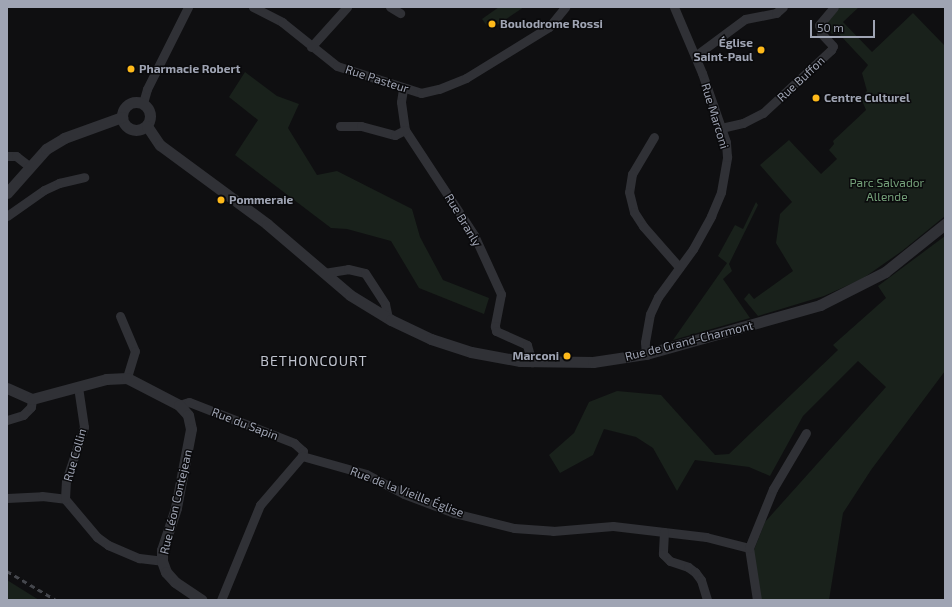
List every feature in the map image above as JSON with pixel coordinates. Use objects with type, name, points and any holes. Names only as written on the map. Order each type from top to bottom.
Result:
[{"type":"street","points":[[143,103],[147,89],[188,7]]},
{"type":"street","name":"Rue Pasteur","points":[[253,7],[282,22],[337,66],[403,89],[420,93],[439,90],[466,78],[549,27],[565,7]]},
{"type":"street","points":[[312,47],[347,7]]},
{"type":"street","points":[[390,7],[400,13]]},
{"type":"street","name":"Rue Marconi","points":[[646,354],[645,342],[650,314],[679,267],[693,249],[721,192],[727,157],[721,128],[695,56],[674,7]]},
{"type":"street","points":[[695,56],[745,19],[776,13],[783,7]]},
{"type":"street","name":"Rue Buffon","points":[[721,128],[743,123],[773,105],[831,50],[833,46],[821,32],[818,25],[834,7]]},
{"type":"street","name":"Rue Branly","points":[[403,89],[401,102],[405,130],[476,238],[501,294],[494,326],[496,331],[527,345],[532,362]]},
{"type":"street","points":[[134,101],[143,103],[151,113],[147,126],[139,130],[129,129],[122,117],[126,105],[134,101]]},
{"type":"street","points":[[7,193],[29,166],[46,149],[64,138],[122,117]]},
{"type":"street","name":"Rue de Grand-Charmont","points":[[147,126],[160,145],[217,185],[350,295],[388,318],[430,339],[471,352],[532,362],[593,362],[646,354],[830,301],[885,272],[945,224]]},
{"type":"street","points":[[340,126],[361,126],[395,135],[405,130]]},
{"type":"street","points":[[654,137],[632,174],[629,192],[634,212],[643,226],[679,267]]},
{"type":"street","points":[[7,156],[16,156],[29,166]]},
{"type":"street","points":[[7,216],[44,190],[59,183],[84,177]]},
{"type":"street","points":[[324,273],[348,269],[365,273],[385,304],[388,318]]},
{"type":"street","points":[[120,316],[135,351],[127,378]]},
{"type":"street","points":[[7,388],[32,399],[106,379],[127,378],[179,405]]},
{"type":"street","name":"Rue Collin","points":[[65,499],[66,481],[84,427],[78,387]]},
{"type":"street","points":[[7,420],[23,415],[32,407],[32,399]]},
{"type":"street","name":"Rue du Sapin","points":[[179,405],[189,402],[288,440],[303,451],[302,456]]},
{"type":"street","name":"Rue Léon Contejean","points":[[179,405],[188,416],[191,430],[176,508],[164,542],[162,561],[166,572],[175,582],[202,600]]},
{"type":"street","points":[[757,600],[749,548],[773,489],[806,433]]},
{"type":"street","points":[[222,600],[260,505],[302,456]]},
{"type":"street","name":"Rue de la Vieille Église","points":[[302,456],[366,474],[404,494],[454,513],[514,528],[553,531],[585,530],[613,526],[706,537],[749,548]]},
{"type":"street","points":[[7,498],[42,496],[65,499],[97,537],[108,545],[139,558],[162,561]]},
{"type":"street","points":[[664,532],[663,554],[670,561],[688,567],[695,572],[701,580],[707,600]]},
{"type":"green space","name":"Boulodrome Rossi","points":[[499,7],[524,7],[490,30],[482,19]]},
{"type":"green space","name":"Parc Salvador Allende","points":[[839,7],[859,7],[843,22],[872,52],[913,13],[945,46],[945,216],[902,251],[862,279],[824,296],[758,316],[744,299],[749,293],[754,299],[793,271],[776,243],[780,214],[792,202],[760,165],[789,140],[821,174],[837,159],[829,150],[834,144],[833,141],[866,110],[861,98],[867,91],[862,73],[868,65],[839,34],[832,34],[825,26],[825,20]]},
{"type":"green space","points":[[245,72],[277,96],[299,104],[288,128],[317,175],[337,171],[412,209],[420,237],[443,280],[489,298],[484,314],[419,288],[391,241],[347,229],[331,228],[235,155],[258,120],[229,97]]},
{"type":"green space","points":[[756,202],[758,205],[729,264],[732,271],[723,279],[750,318],[673,340],[727,263],[718,256],[735,225],[743,229]]},
{"type":"green space","points":[[945,236],[945,371],[871,470],[843,513],[829,600],[759,600],[752,555],[765,522],[886,387],[858,361],[803,416],[770,476],[749,467],[695,460],[677,491],[653,448],[636,437],[604,429],[593,455],[560,473],[549,455],[574,433],[589,402],[617,391],[661,395],[715,455],[729,454],[838,350],[833,345],[886,298],[878,286]]},
{"type":"green space","points":[[7,580],[39,600],[7,600]]},
{"type":"railway","points":[[7,571],[56,600]]},
{"type":"place","name":"Boulodrome Rossi","points":[[492,24]]},
{"type":"place","name":"Église Saint-Paul","points":[[761,50]]},
{"type":"place","name":"Pharmacie Robert","points":[[131,69]]},
{"type":"place","name":"Centre Culturel","points":[[816,98]]},
{"type":"place","name":"Pommeraie","points":[[221,200]]},
{"type":"place","name":"Marconi","points":[[567,356]]},
{"type":"district","name":"BETHONCOURT","points":[[314,361]]}]
